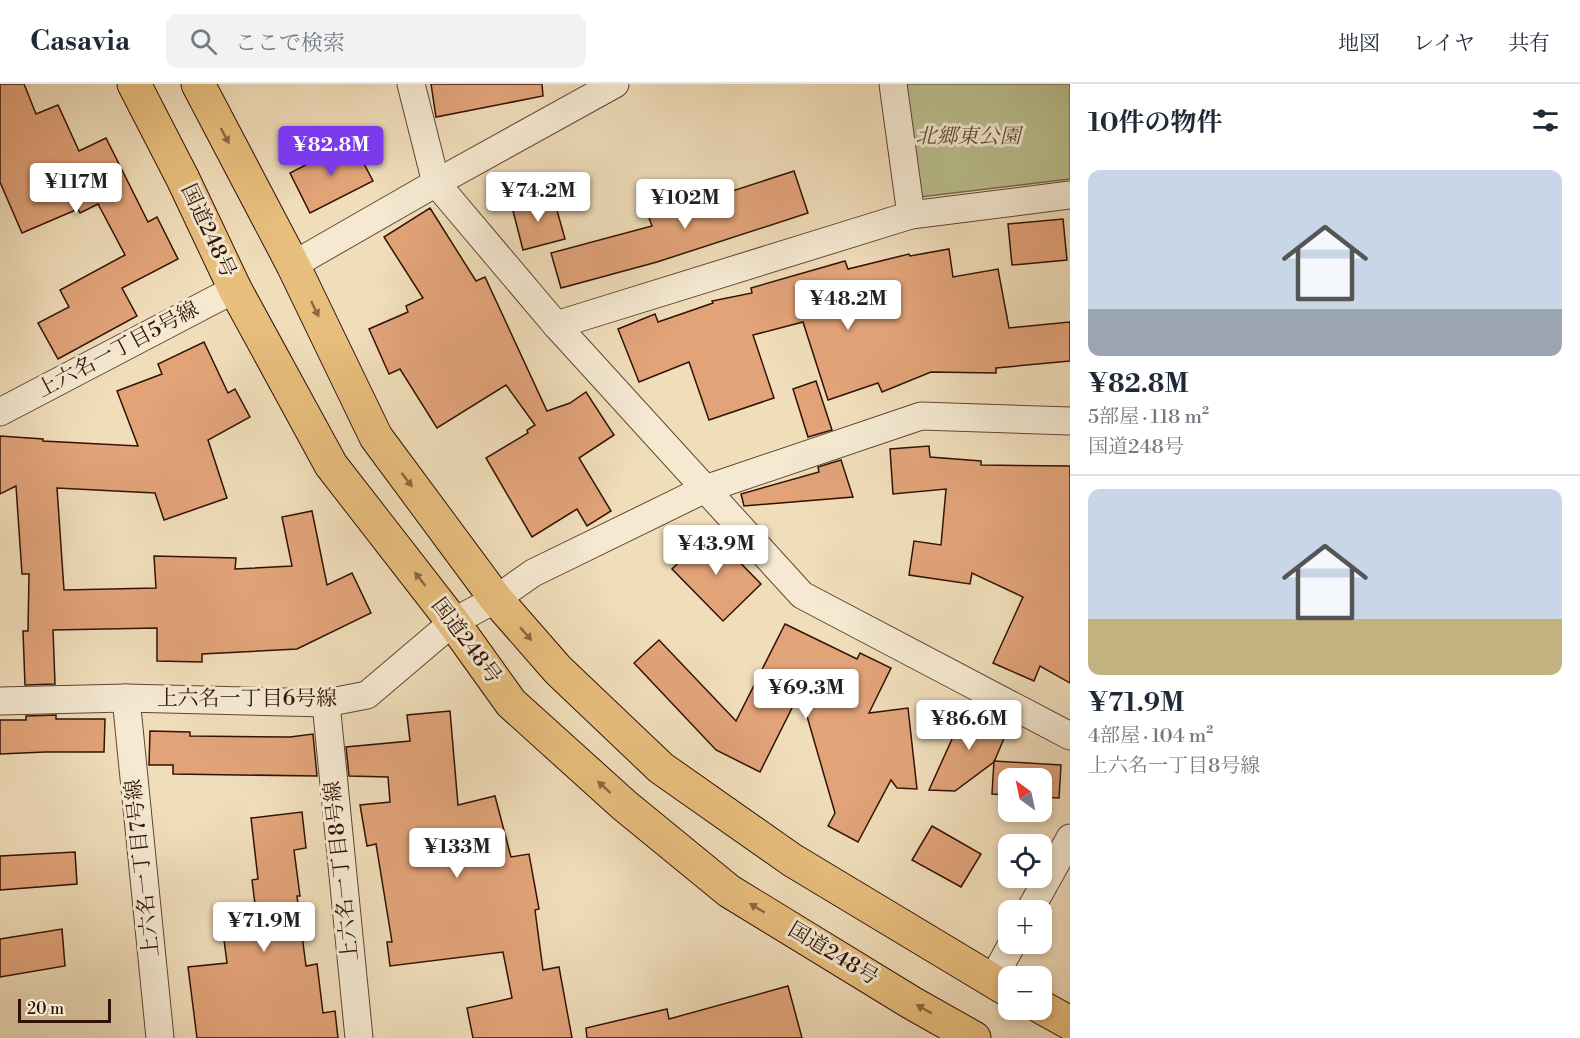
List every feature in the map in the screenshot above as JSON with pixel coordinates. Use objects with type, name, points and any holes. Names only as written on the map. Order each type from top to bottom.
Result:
[{"type":"highway","name":"国道248号","points":[[134,84],[236,289],[331,465],[453,621],[511,702],[624,805],[729,891],[969,1037]]},
{"type":"highway","points":[[198,84],[293,265],[376,438],[496,598],[558,670],[661,768],[792,860],[998,984]]},
{"type":"highway","points":[[1052,1013],[1070,1023]]},
{"type":"street","points":[[411,84],[436,183],[556,325],[802,595],[1070,736]]},
{"type":"street","points":[[293,265],[615,84]]},
{"type":"street","points":[[894,84],[911,215]]},
{"type":"street","points":[[556,325],[911,215],[1070,195]]},
{"type":"street","name":"上六名一丁目5号線","points":[[0,412],[236,289]]},
{"type":"street","name":"上六名一丁目6号線","points":[[0,701],[126,698],[326,703],[367,696],[453,621],[496,598],[533,573],[705,489],[921,416],[1070,421]]},
{"type":"street","name":"上六名一丁目7号線","points":[[126,698],[160,1038]]},
{"type":"street","name":"上六名一丁目8号線","points":[[326,703],[359,1038]]},
{"type":"street","points":[[1035,900],[1070,837]]},
{"type":"green space","name":"北郷東公園","points":[[906,84],[1070,84],[1070,179],[920,197]]},
{"type":"building","points":[[0,84],[24,84],[36,114],[58,105],[79,151],[106,138],[148,222],[157,217],[178,259],[122,288],[137,316],[58,359],[38,323],[69,307],[60,290],[125,255],[98,204],[80,213],[78,209],[22,233],[0,182]]},
{"type":"building","points":[[431,84],[542,84],[543,96],[436,117]]},
{"type":"building","points":[[352,141],[373,181],[310,213],[290,173]]},
{"type":"building","points":[[794,171],[808,213],[657,262],[561,288],[551,253],[652,226],[649,218]]},
{"type":"building","points":[[553,196],[565,239],[523,250],[512,207]]},
{"type":"building","points":[[430,208],[476,281],[485,277],[547,411],[570,403],[586,392],[614,435],[579,458],[611,511],[587,526],[577,509],[532,537],[486,458],[528,433],[527,430],[535,425],[506,385],[437,428],[400,369],[389,374],[369,329],[408,312],[406,306],[423,298],[384,237]]},
{"type":"building","points":[[1063,219],[1067,260],[1012,265],[1008,224]]},
{"type":"building","points":[[949,249],[953,277],[998,269],[1009,328],[1070,322],[1070,361],[996,368],[996,373],[931,372],[882,392],[878,383],[828,400],[803,322],[753,335],[774,398],[709,420],[689,362],[639,382],[618,329],[655,314],[658,322],[713,303],[712,301],[752,293],[751,288],[845,261],[848,269],[909,254],[910,256]]},
{"type":"building","points":[[204,342],[228,393],[235,389],[250,417],[208,440],[227,498],[164,520],[155,493],[57,488],[64,590],[156,588],[154,556],[236,558],[235,569],[292,566],[282,517],[312,511],[327,585],[352,573],[371,613],[297,649],[202,654],[202,662],[157,661],[157,628],[53,630],[55,684],[25,685],[23,631],[28,631],[29,574],[22,574],[16,486],[0,494],[0,436],[43,439],[43,441],[138,446],[117,391],[162,374],[158,364]]},
{"type":"building","points":[[816,381],[832,430],[808,437],[793,389]]},
{"type":"building","points":[[929,446],[930,457],[981,461],[981,465],[1070,466],[1070,683],[1040,666],[1034,681],[993,663],[1023,597],[972,573],[970,584],[909,575],[914,541],[941,545],[946,489],[893,494],[890,449]]},
{"type":"building","points":[[841,460],[853,497],[744,506],[741,494],[819,472],[818,467]]},
{"type":"building","points":[[710,532],[761,584],[723,621],[672,569]]},
{"type":"building","points":[[785,624],[857,659],[860,653],[891,668],[869,713],[908,708],[917,789],[897,788],[891,780],[858,842],[828,826],[835,813],[800,692],[760,772],[716,750],[634,663],[659,640],[736,721]]},
{"type":"building","points":[[967,706],[991,717],[989,721],[1008,729],[994,762],[955,791],[929,790]]},
{"type":"building","points":[[450,711],[458,805],[495,796],[511,857],[529,854],[539,909],[535,910],[543,970],[559,967],[572,1038],[473,1038],[467,1008],[512,998],[503,952],[390,966],[387,942],[392,942],[376,844],[367,846],[360,805],[390,802],[388,777],[349,776],[346,747],[410,741],[407,715]]},
{"type":"building","points":[[56,715],[56,719],[105,719],[104,752],[0,754],[0,720],[26,720],[26,716]]},
{"type":"building","points":[[150,731],[190,732],[190,736],[290,737],[313,734],[317,776],[173,774],[173,765],[149,765]]},
{"type":"building","points":[[994,761],[1061,765],[1059,798],[1052,798],[1052,768],[998,768],[998,794],[992,794]]},
{"type":"building","points":[[302,812],[306,848],[294,850],[306,966],[317,964],[323,1013],[335,1011],[338,1038],[197,1038],[188,967],[227,963],[220,909],[255,904],[252,880],[258,879],[251,818]]},
{"type":"building","points":[[932,826],[981,854],[961,887],[912,860]]},
{"type":"building","points":[[75,852],[77,884],[0,890],[0,856]]},
{"type":"building","points":[[62,929],[65,966],[0,977],[0,939]]},
{"type":"building","points":[[788,986],[802,1038],[587,1038],[586,1028],[667,1009],[669,1019]]}]
